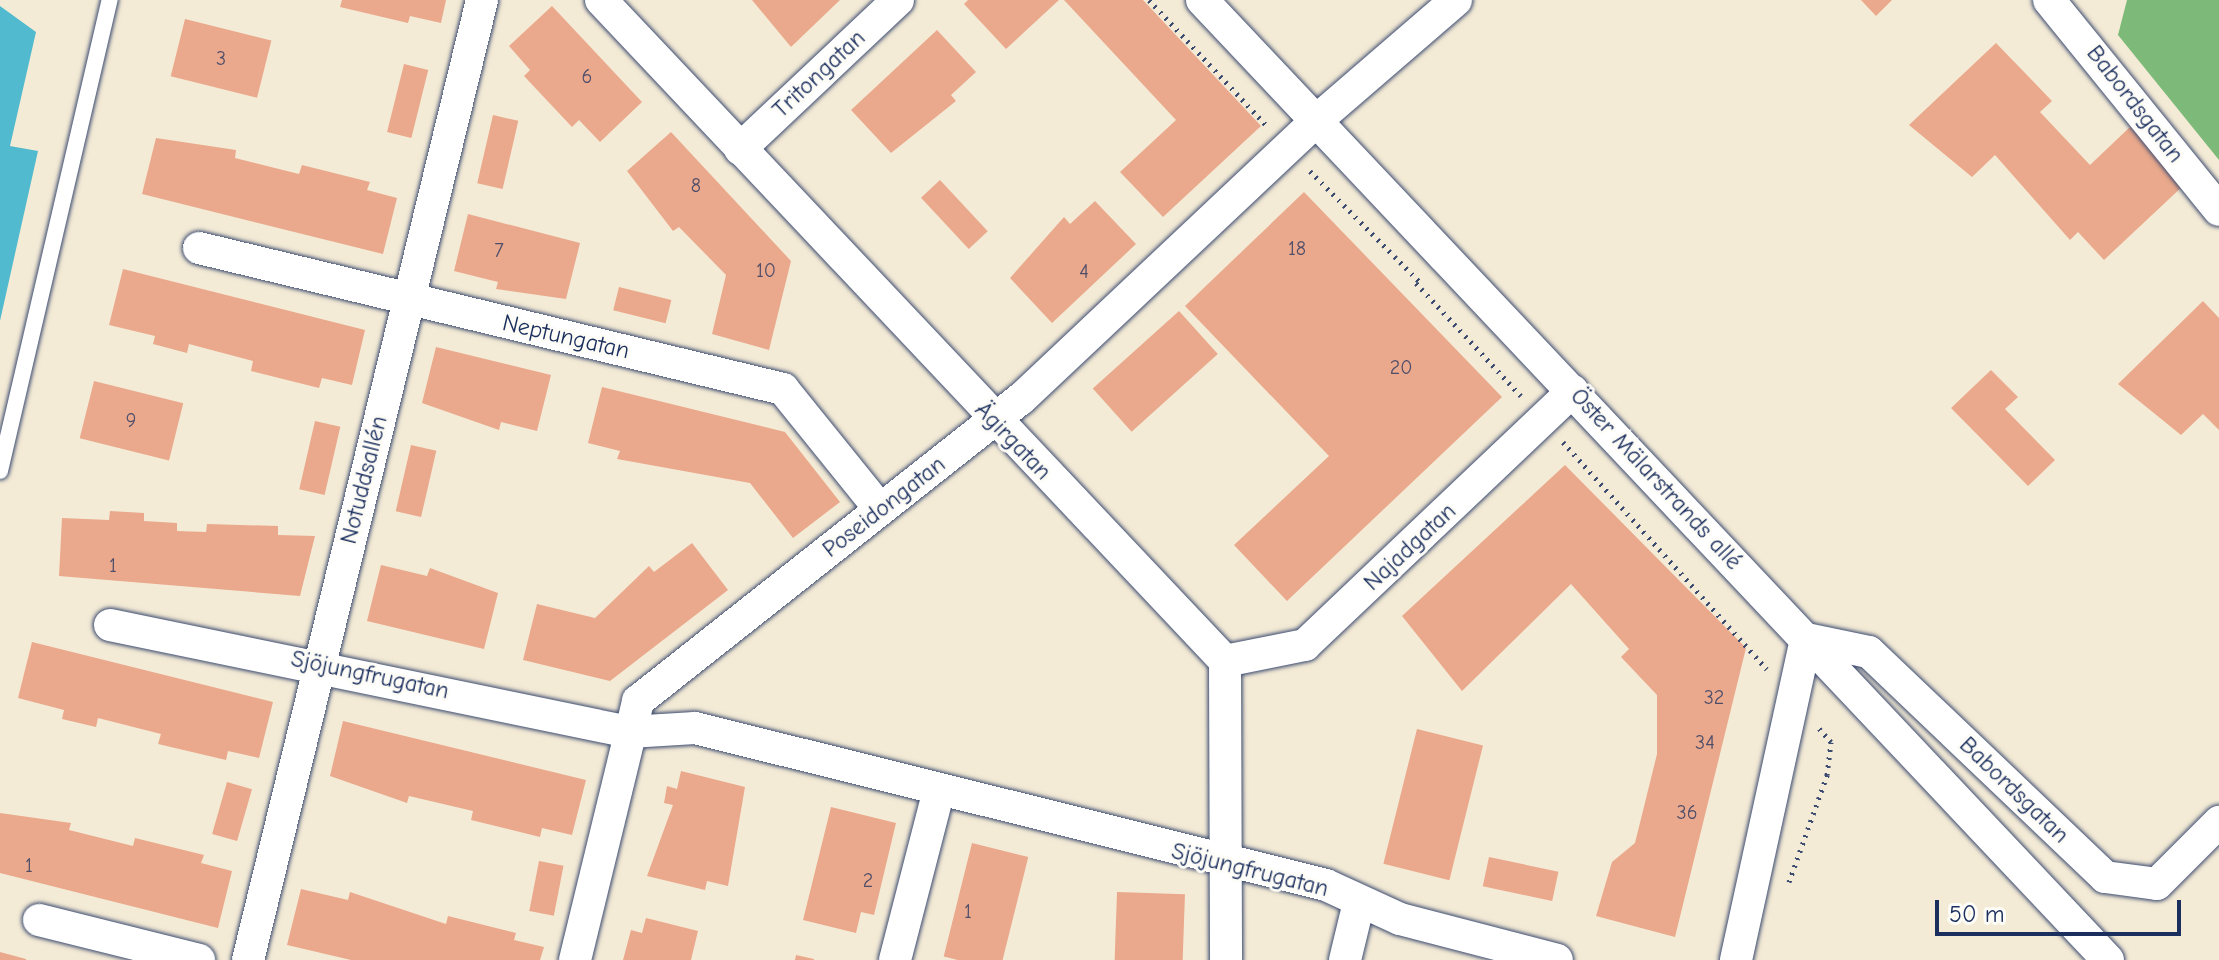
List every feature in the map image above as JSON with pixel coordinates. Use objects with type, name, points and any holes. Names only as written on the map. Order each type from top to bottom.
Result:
[{"type":"street","name":"Notuddsallén","points":[[248,960],[482,0]]},
{"type":"street","name":"Ägirgatan","points":[[601,0],[993,421],[1225,661]]},
{"type":"street","name":"Tritongatan","points":[[740,149],[898,0]]},
{"type":"street","name":"Öster Mälarstrands allé","points":[[1202,0],[2108,960]]},
{"type":"street","name":"Poseidongatan","points":[[575,960],[638,701],[993,421],[1316,121],[1456,0]]},
{"type":"street","name":"Babordsgatan","points":[[2049,0],[2219,210]]},
{"type":"street","name":"Neptungatan","points":[[199,248],[783,389],[880,509]]},
{"type":"street","name":"Najadgatan","points":[[1225,661],[1305,645],[1545,421],[1573,391]]},
{"type":"street","name":"Sjöjungfrugatan","points":[[110,625],[320,663],[629,732],[695,728],[1226,865],[1326,885],[1359,902],[1557,960]]},
{"type":"street","name":"Babordsgatan","points":[[1806,639],[1869,652],[2105,877],[2157,884],[2219,822]]},
{"type":"street","points":[[1736,960],[1806,639]]},
{"type":"street","points":[[1225,661],[1226,960]]},
{"type":"street","points":[[895,960],[939,790]]},
{"type":"street","points":[[1345,960],[1359,902]]},
{"type":"street","points":[[39,920],[199,960]]},
{"type":"lane","points":[[0,471],[110,0]]},
{"type":"path","points":[[1416,283],[1545,421],[1771,673]]},
{"type":"path","points":[[1787,888],[1830,753],[1831,742],[1811,719]]},
{"type":"green space","points":[[2127,0],[2219,0],[2219,160],[2118,35]]},
{"type":"water","points":[[0,6],[36,32],[10,146],[38,151],[0,321]]},
{"type":"building","points":[[342,0],[446,0],[441,23],[410,16],[408,23],[340,7]]},
{"type":"building","points":[[752,0],[840,0],[791,47]]},
{"type":"building","points":[[968,0],[1059,0],[1006,49],[964,4]]},
{"type":"building","points":[[1064,0],[1143,0],[1261,126],[1163,217],[1120,172],[1176,120]]},
{"type":"building","points":[[1861,0],[1892,0],[1876,16]]},
{"type":"building","points":[[552,6],[642,102],[600,142],[579,120],[572,127],[524,76],[530,70],[509,46]]},
{"type":"building","points":[[185,19],[271,41],[257,98],[171,76]]},
{"type":"building","points":[[937,30],[976,72],[951,95],[956,101],[891,153],[851,110]]},
{"type":"building","points":[[1996,43],[2052,101],[2040,112],[2090,165],[2130,127],[2184,185],[2104,260],[2078,232],[2070,240],[1995,155],[1972,177],[1909,125]]},
{"type":"building","points":[[404,64],[428,70],[411,138],[387,132]]},
{"type":"building","points":[[493,115],[518,121],[503,189],[477,183]]},
{"type":"building","points":[[671,132],[791,261],[769,350],[712,334],[726,275],[679,227],[673,231],[627,171]]},
{"type":"building","points":[[156,138],[236,150],[235,158],[299,174],[302,165],[370,182],[367,190],[397,198],[383,254],[142,194]]},
{"type":"building","points":[[940,180],[988,231],[969,249],[921,198]]},
{"type":"building","points":[[1304,192],[1502,397],[1287,601],[1234,545],[1329,456],[1185,306]]},
{"type":"building","points":[[1095,201],[1136,244],[1052,323],[1010,278],[1064,217],[1070,224]]},
{"type":"building","points":[[468,214],[580,243],[566,299],[496,289],[498,282],[454,271]]},
{"type":"building","points":[[123,269],[365,330],[352,385],[322,378],[319,388],[251,371],[253,361],[189,344],[187,353],[153,344],[155,336],[109,325]]},
{"type":"building","points":[[619,287],[671,300],[666,323],[613,310]]},
{"type":"building","points":[[2203,301],[2219,318],[2219,430],[2203,414],[2181,435],[2118,384]]},
{"type":"building","points":[[1179,311],[1218,354],[1132,432],[1093,389]]},
{"type":"building","points":[[436,347],[551,375],[537,431],[501,422],[499,430],[422,403]]},
{"type":"building","points":[[1991,370],[2018,397],[2005,409],[2055,460],[2028,486],[1951,408]]},
{"type":"building","points":[[94,381],[183,403],[169,461],[80,438]]},
{"type":"building","points":[[602,387],[785,432],[840,502],[793,538],[750,483],[617,459],[620,451],[588,443]]},
{"type":"building","points":[[315,421],[340,427],[325,495],[299,489]]},
{"type":"building","points":[[411,445],[436,451],[421,517],[396,511]]},
{"type":"building","points":[[1565,465],[1746,648],[1675,937],[1596,916],[1612,862],[1635,843],[1657,754],[1657,695],[1621,657],[1629,649],[1571,584],[1462,691],[1402,616]]},
{"type":"building","points":[[110,511],[144,513],[144,521],[177,523],[177,531],[206,532],[207,524],[278,526],[278,535],[315,536],[300,596],[59,576],[62,518],[109,520]]},
{"type":"building","points":[[692,543],[728,590],[610,681],[523,660],[537,604],[595,618],[649,566],[654,572]]},
{"type":"building","points":[[381,565],[427,576],[430,568],[498,593],[484,649],[367,621]]},
{"type":"building","points":[[32,642],[273,702],[259,758],[228,751],[226,760],[158,744],[161,734],[98,718],[96,727],[62,719],[64,710],[18,698]]},
{"type":"building","points":[[343,721],[586,780],[572,835],[542,828],[540,837],[471,820],[473,811],[409,796],[407,803],[330,776]]},
{"type":"building","points":[[1417,729],[1483,745],[1449,880],[1383,864]]},
{"type":"building","points":[[681,771],[745,787],[728,886],[707,881],[705,890],[647,876],[673,805],[664,803],[667,786],[677,789]]},
{"type":"building","points":[[227,782],[252,789],[237,841],[212,834]]},
{"type":"building","points":[[831,807],[896,823],[874,915],[861,912],[856,933],[803,920]]},
{"type":"building","points":[[0,813],[71,823],[69,830],[133,846],[135,838],[204,855],[201,863],[232,871],[218,928],[0,873]]},
{"type":"building","points":[[972,843],[1028,857],[1003,960],[958,960],[944,957]]},
{"type":"building","points":[[1489,857],[1558,872],[1552,901],[1483,886]]},
{"type":"building","points":[[539,861],[564,866],[554,916],[529,911]]},
{"type":"building","points":[[301,889],[348,900],[350,892],[446,924],[448,916],[516,933],[514,940],[544,947],[540,960],[351,960],[287,945]]},
{"type":"building","points":[[1117,892],[1185,894],[1183,960],[1115,960]]},
{"type":"building","points":[[646,918],[698,931],[691,960],[623,960],[631,930],[642,933]]},
{"type":"building","points":[[0,952],[26,959],[26,960],[0,960]]},
{"type":"building","points":[[796,955],[814,959],[814,960],[795,960]]}]
